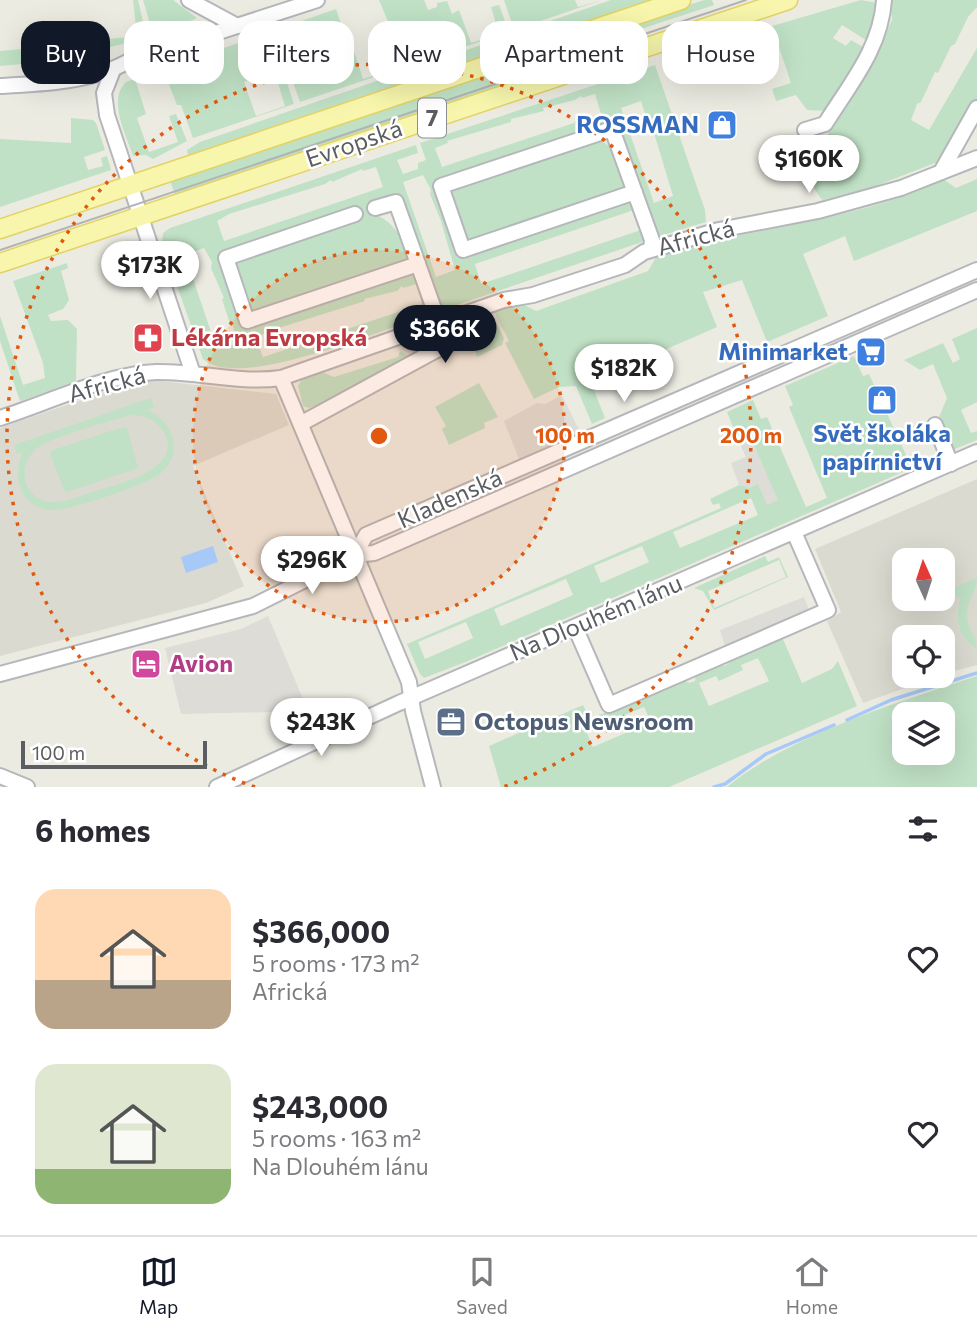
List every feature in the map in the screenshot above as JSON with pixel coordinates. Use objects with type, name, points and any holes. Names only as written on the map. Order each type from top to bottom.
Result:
[{"type":"main road","name":"Evropská","points":[[0,229],[681,0]]},
{"type":"main road","name":"Evropská","points":[[0,264],[788,0]]},
{"type":"street","points":[[189,0],[237,26]]},
{"type":"street","points":[[0,86],[82,77],[113,70],[129,61],[317,0]]},
{"type":"street","points":[[806,130],[825,124],[875,45],[881,29],[884,0]]},
{"type":"street","points":[[113,70],[107,83],[105,103],[193,374]]},
{"type":"street","points":[[941,172],[977,108]]},
{"type":"street","points":[[635,192],[463,250],[441,186],[612,129],[635,192],[652,240],[652,249]]},
{"type":"street","name":"Africká","points":[[0,418],[141,373],[193,374],[249,380],[281,378],[459,316],[625,265],[652,249],[719,230],[859,200],[977,158]]},
{"type":"street","points":[[375,208],[396,202],[439,323]]},
{"type":"street","points":[[355,214],[226,258],[247,321],[418,264]]},
{"type":"street","name":"Kladenská","points":[[355,555],[366,535],[977,270]]},
{"type":"street","name":"Kladenská","points":[[0,674],[203,622],[253,606],[355,555],[374,553],[977,290]]},
{"type":"street","points":[[302,424],[464,335],[459,316]]},
{"type":"street","points":[[281,378],[409,682],[433,787]]},
{"type":"street","points":[[935,425],[951,464]]},
{"type":"street","name":"Na Dlouhém lánu","points":[[217,787],[411,698],[977,452]]},
{"type":"street","points":[[575,627],[609,705],[828,610],[794,532]]},
{"type":"street","points":[[0,776],[27,787]]},
{"type":"shaded area","points":[[152,380],[276,394],[289,425],[193,466],[244,586],[206,603],[0,656],[0,428],[130,383]]},
{"type":"shaded area","points":[[562,395],[580,432],[519,459],[504,421],[537,403],[545,404]]},
{"type":"shaded area","points":[[753,406],[798,500],[767,513],[750,488],[739,485],[731,463],[746,457],[729,417]]},
{"type":"shaded area","points":[[977,479],[977,665],[955,671],[955,625],[892,625],[892,688],[905,688],[863,703],[827,621],[841,612],[815,549]]},
{"type":"shaded area","points":[[804,597],[810,612],[725,647],[720,630]]},
{"type":"shaded area","points":[[268,616],[306,706],[271,712],[181,714],[165,648],[241,629]]},
{"type":"green space","points":[[133,0],[138,0],[143,21],[135,21]]},
{"type":"green space","points":[[143,0],[173,0],[197,18],[190,21],[149,21]]},
{"type":"green space","points":[[379,0],[424,0],[428,10],[437,7],[437,3],[447,1],[452,14],[459,10],[463,21],[388,21]]},
{"type":"green space","points":[[504,0],[575,0],[578,7],[602,0],[540,21],[511,21]]},
{"type":"green space","points":[[611,0],[649,0],[587,21],[550,21]]},
{"type":"green space","points":[[704,0],[712,0],[714,5],[648,27],[648,21],[641,21]]},
{"type":"green space","points":[[861,0],[877,3],[869,42],[842,25],[833,38],[846,46],[851,40],[863,47],[864,52],[826,111],[807,110],[796,95],[776,101],[772,89],[791,83],[779,47],[779,24]]},
{"type":"green space","points":[[891,0],[977,0],[977,7],[968,17],[938,73],[935,72],[911,120],[929,130],[977,48],[977,101],[943,160],[870,188],[822,200],[815,190],[803,151],[821,145],[874,61],[892,20]]},
{"type":"green space","points":[[499,5],[505,21],[495,21],[491,7]]},
{"type":"green space","points":[[336,9],[340,21],[301,21]]},
{"type":"green space","points":[[466,29],[471,43],[480,42],[466,46]]},
{"type":"green space","points":[[124,37],[124,44],[110,47],[110,39]]},
{"type":"green space","points":[[238,43],[238,84],[245,84],[256,116],[285,106],[278,84],[287,84],[294,104],[193,138],[181,105],[177,105],[169,84],[224,84],[224,48]]},
{"type":"green space","points":[[480,45],[480,57],[466,62],[466,50]]},
{"type":"green space","points":[[21,49],[21,64],[0,66],[0,51]]},
{"type":"green space","points":[[354,51],[363,79],[368,79],[354,84]]},
{"type":"green space","points":[[655,65],[705,210],[706,222],[660,236],[654,232],[615,126],[600,140],[614,149],[645,241],[445,309],[432,293],[399,201],[372,213],[385,219],[403,242],[430,314],[349,343],[279,363],[247,368],[221,367],[203,359],[162,244],[163,233],[170,228],[416,145],[418,153],[397,160],[403,174],[418,169],[418,163],[426,160],[420,143],[598,84],[648,84],[648,67]],"holes":[[[595,94],[601,114],[442,167],[435,148],[448,143],[447,141],[511,122],[511,119],[544,111],[543,108]],[[641,101],[645,114],[648,113],[673,196],[654,203],[621,108]],[[376,167],[383,187],[224,241],[217,221],[229,214],[331,180],[332,182],[362,169],[363,171]],[[423,175],[431,190],[430,194],[455,270],[436,277],[403,182]],[[634,210],[641,230],[481,284],[475,264]],[[204,248],[212,262],[211,268],[224,298],[222,299],[237,343],[217,350],[185,255]],[[416,284],[422,304],[263,357],[256,338],[269,331],[365,301],[364,299],[397,291],[402,286],[403,288]]]},
{"type":"green space","points":[[480,75],[480,84],[505,84],[176,197],[169,178],[452,84],[466,84],[466,79]]},
{"type":"green space","points":[[125,84],[137,84],[146,114],[137,118],[149,152],[178,142],[169,116],[176,114],[187,141],[153,159],[146,155],[133,156],[118,108],[121,89]]},
{"type":"green space","points":[[294,84],[353,84],[300,102]]},
{"type":"green space","points":[[368,84],[399,84],[188,155],[187,150],[200,142]]},
{"type":"green space","points":[[71,118],[93,120],[105,150],[84,157],[88,170],[103,166],[101,158],[107,156],[111,170],[0,207],[0,139],[71,143]]},
{"type":"green space","points":[[943,179],[956,188],[977,179],[977,211],[854,261],[845,236],[803,254],[828,316],[767,342],[742,280],[703,292],[717,327],[591,382],[605,418],[592,424],[576,386],[559,387],[534,399],[505,343],[509,341],[493,310],[519,302],[536,311],[648,271],[658,254],[860,209],[903,197]]},
{"type":"green space","points":[[67,263],[68,268],[61,271],[69,300],[63,309],[48,315],[51,321],[68,320],[77,329],[76,381],[20,401],[0,341],[0,316],[23,385],[45,378],[43,363],[13,281]]},
{"type":"green space","points":[[492,315],[504,338],[502,345],[477,357],[470,335],[481,319]]},
{"type":"green space","points":[[977,328],[977,402],[961,410],[971,433],[977,431],[977,440],[950,451],[937,422],[947,398],[933,364],[920,370],[904,360],[943,343],[953,363],[960,359],[952,339]]},
{"type":"green space","points":[[400,351],[408,356],[321,403],[309,408],[303,406],[298,386],[302,379],[322,372],[334,377],[398,357]]},
{"type":"green space","points":[[854,356],[863,376],[869,374],[912,468],[468,661],[424,678],[420,674],[407,644],[721,508],[719,503],[713,505],[710,499],[739,485],[750,488],[758,484],[767,505],[778,500],[751,438],[741,443],[748,461],[727,412],[753,400],[761,419],[767,417],[806,507],[827,498],[789,407],[793,405],[785,386]],"holes":[[[751,498],[758,515],[680,548],[673,532]],[[642,546],[649,562],[601,583],[594,566]],[[566,579],[573,595],[501,626],[494,609]],[[466,622],[473,638],[425,659],[418,642]]]},
{"type":"green space","points":[[479,383],[498,417],[484,423],[485,428],[449,445],[442,429],[446,426],[435,407]]},
{"type":"green space","points":[[151,398],[154,407],[148,410],[164,422],[173,439],[174,448],[168,466],[152,479],[88,502],[49,510],[39,507],[25,496],[18,479],[19,461],[23,452],[17,454],[14,445]],"holes":[[[130,415],[152,420],[162,429],[168,443],[165,455],[157,465],[128,481],[64,501],[41,500],[29,489],[26,465],[35,450],[79,430]]]},
{"type":"green space","points":[[123,427],[127,428],[138,468],[67,492],[64,490],[50,453]]},
{"type":"green space","points":[[765,556],[768,562],[779,557],[788,577],[714,610],[703,591],[694,588]],"holes":[[[779,560],[786,577],[714,608],[708,591]]]},
{"type":"green space","points":[[977,578],[967,616],[977,649],[965,638],[959,626],[961,596],[956,598],[956,587]]},
{"type":"green space","points":[[782,637],[802,683],[832,669],[838,661],[857,706],[669,787],[501,787],[489,746],[583,705],[590,719],[683,679],[689,683],[695,681],[696,673],[721,663],[724,666],[729,663],[728,659]],"holes":[[[758,658],[769,681],[709,706],[699,683],[716,676],[719,681],[743,670],[741,665]],[[644,707],[651,722],[593,747],[586,731]]]},
{"type":"green space","points":[[977,676],[977,787],[727,787],[782,751],[892,705],[892,765],[955,765],[955,702],[901,702],[942,688],[955,688],[955,683]]},
{"type":"water","points":[[213,546],[218,562],[186,573],[181,557]]},
{"type":"waterway","points":[[847,720],[891,700],[977,673]]},
{"type":"waterway","points":[[714,787],[725,784],[766,754],[834,725]]},
{"type":"tram line","points":[[0,250],[746,0]]},
{"type":"place","name":"ROSSMAN","points":[[722,125]]},
{"type":"place","name":"Lékárna Evropská","points":[[148,338]]},
{"type":"place","name":"Minimarket","points":[[871,352]]},
{"type":"place","name":"Svět školáka papírnictví","points":[[882,400]]},
{"type":"place","name":"Avion","points":[[146,664]]},
{"type":"place","name":"Octopus Newsroom","points":[[451,722]]}]
